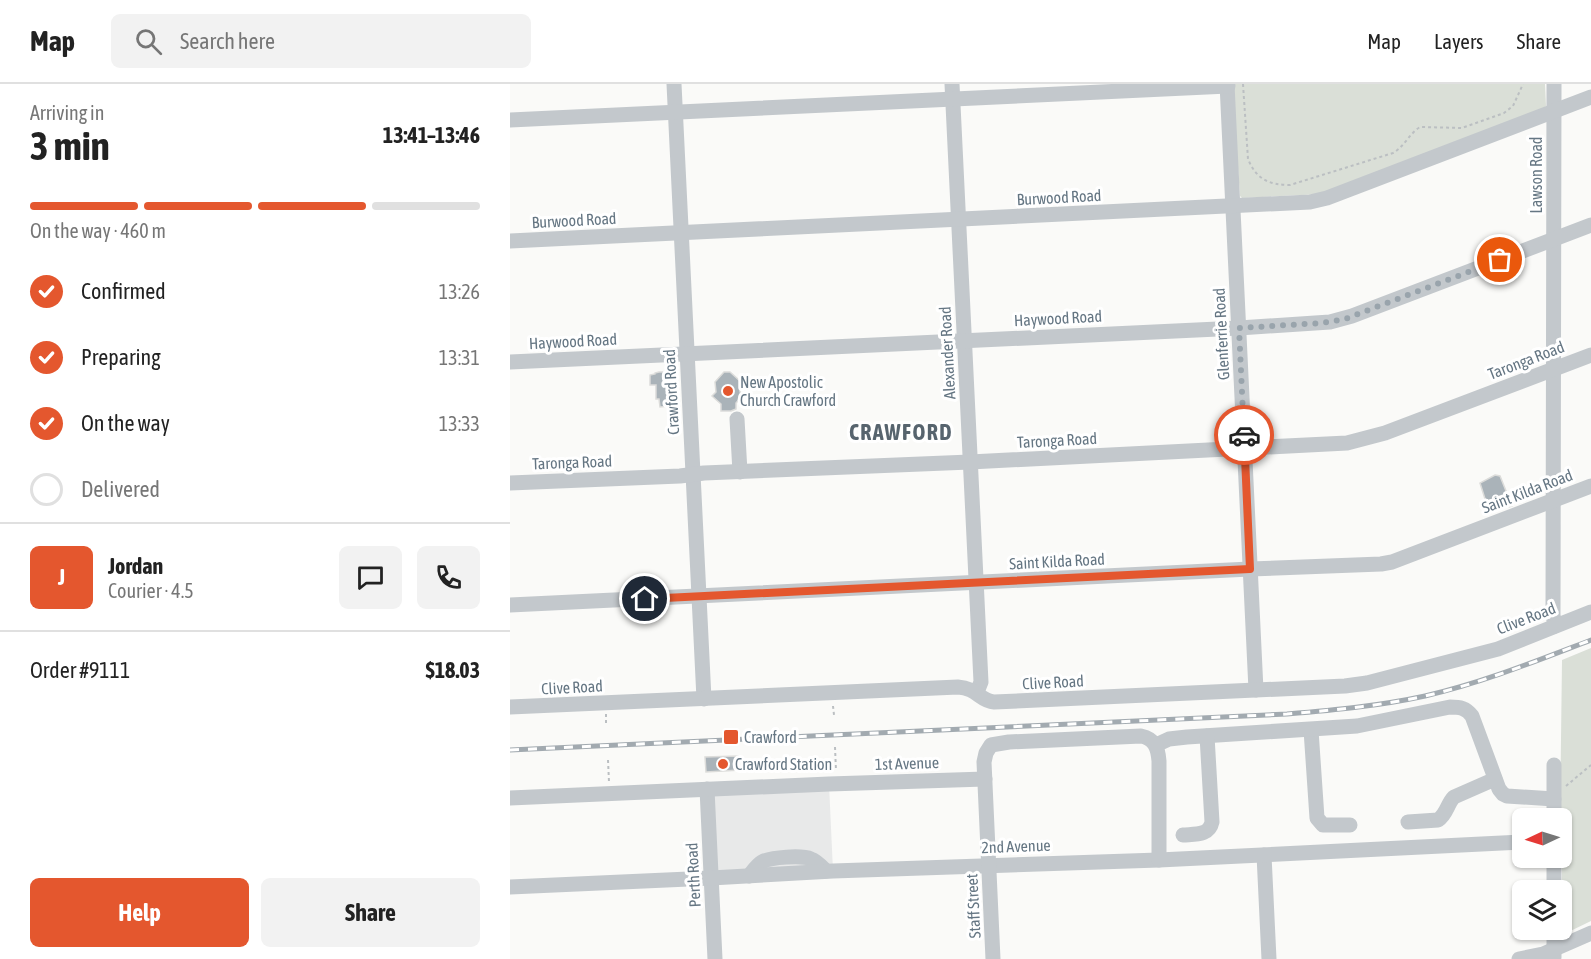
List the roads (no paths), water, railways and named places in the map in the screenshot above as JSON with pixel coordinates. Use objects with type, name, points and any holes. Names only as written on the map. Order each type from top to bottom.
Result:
[{"type":"street","name":"Crawford Road","points":[[674,84],[704,699]]},
{"type":"street","name":"Lawson Road","points":[[1554,84],[1553,615],[1555,626]]},
{"type":"street","points":[[510,120],[676,112],[952,92],[1233,85]]},
{"type":"street","name":"Glenferrie Road","points":[[1233,85],[1233,207],[1256,690]]},
{"type":"street","name":"Alexander Road","points":[[952,92],[981,682],[977,692]]},
{"type":"street","name":"Burwood Road","points":[[510,241],[1302,203],[1327,198],[1591,97]]},
{"type":"street","name":"Haywood Road","points":[[510,362],[1322,323],[1345,319],[1591,225]]},
{"type":"street","name":"Taronga Road","points":[[510,483],[1338,444],[1385,434],[1591,355]]},
{"type":"street","points":[[737,419],[740,472]]},
{"type":"street","name":"Saint Kilda Road","points":[[510,605],[1387,563],[1591,486]]},
{"type":"street","name":"Clive Road","points":[[510,707],[958,687],[977,692],[988,701],[994,702],[1345,686],[1367,683],[1498,649],[1591,612]]},
{"type":"street","points":[[1156,745],[1169,739],[1370,724],[1450,707],[1460,707],[1472,716],[1499,789],[1507,796],[1554,795]]},
{"type":"street","points":[[1311,730],[1317,818],[1323,825],[1350,825]]},
{"type":"street","points":[[985,779],[984,762],[991,745],[1141,735],[1148,737],[1158,749],[1159,860]]},
{"type":"street","points":[[1184,835],[1208,832],[1211,828],[1207,736]]},
{"type":"street","points":[[1554,765],[1554,808]]},
{"type":"street","name":"1st Avenue","points":[[510,798],[985,779]]},
{"type":"street","name":"Staff Street","points":[[985,779],[993,959]]},
{"type":"street","points":[[1408,822],[1438,820],[1454,797],[1495,779]]},
{"type":"street","name":"Perth Road","points":[[707,789],[715,959]]},
{"type":"street","name":"2nd Avenue","points":[[510,887],[989,865],[1159,860],[1512,843]]},
{"type":"street","points":[[1264,855],[1269,959]]},
{"type":"street","points":[[1519,959],[1554,954],[1591,933]]},
{"type":"railway","points":[[510,750],[1287,714],[1339,709],[1446,691],[1509,671],[1591,640]]},
{"type":"place","name":"New Apostolic Church Crawford","points":[[728,391]]},
{"type":"place","name":"Crawford","points":[[731,737]]},
{"type":"place","name":"Crawford Station","points":[[723,764]]},
{"type":"district","name":"CRAWFORD","points":[[901,432]]}]
